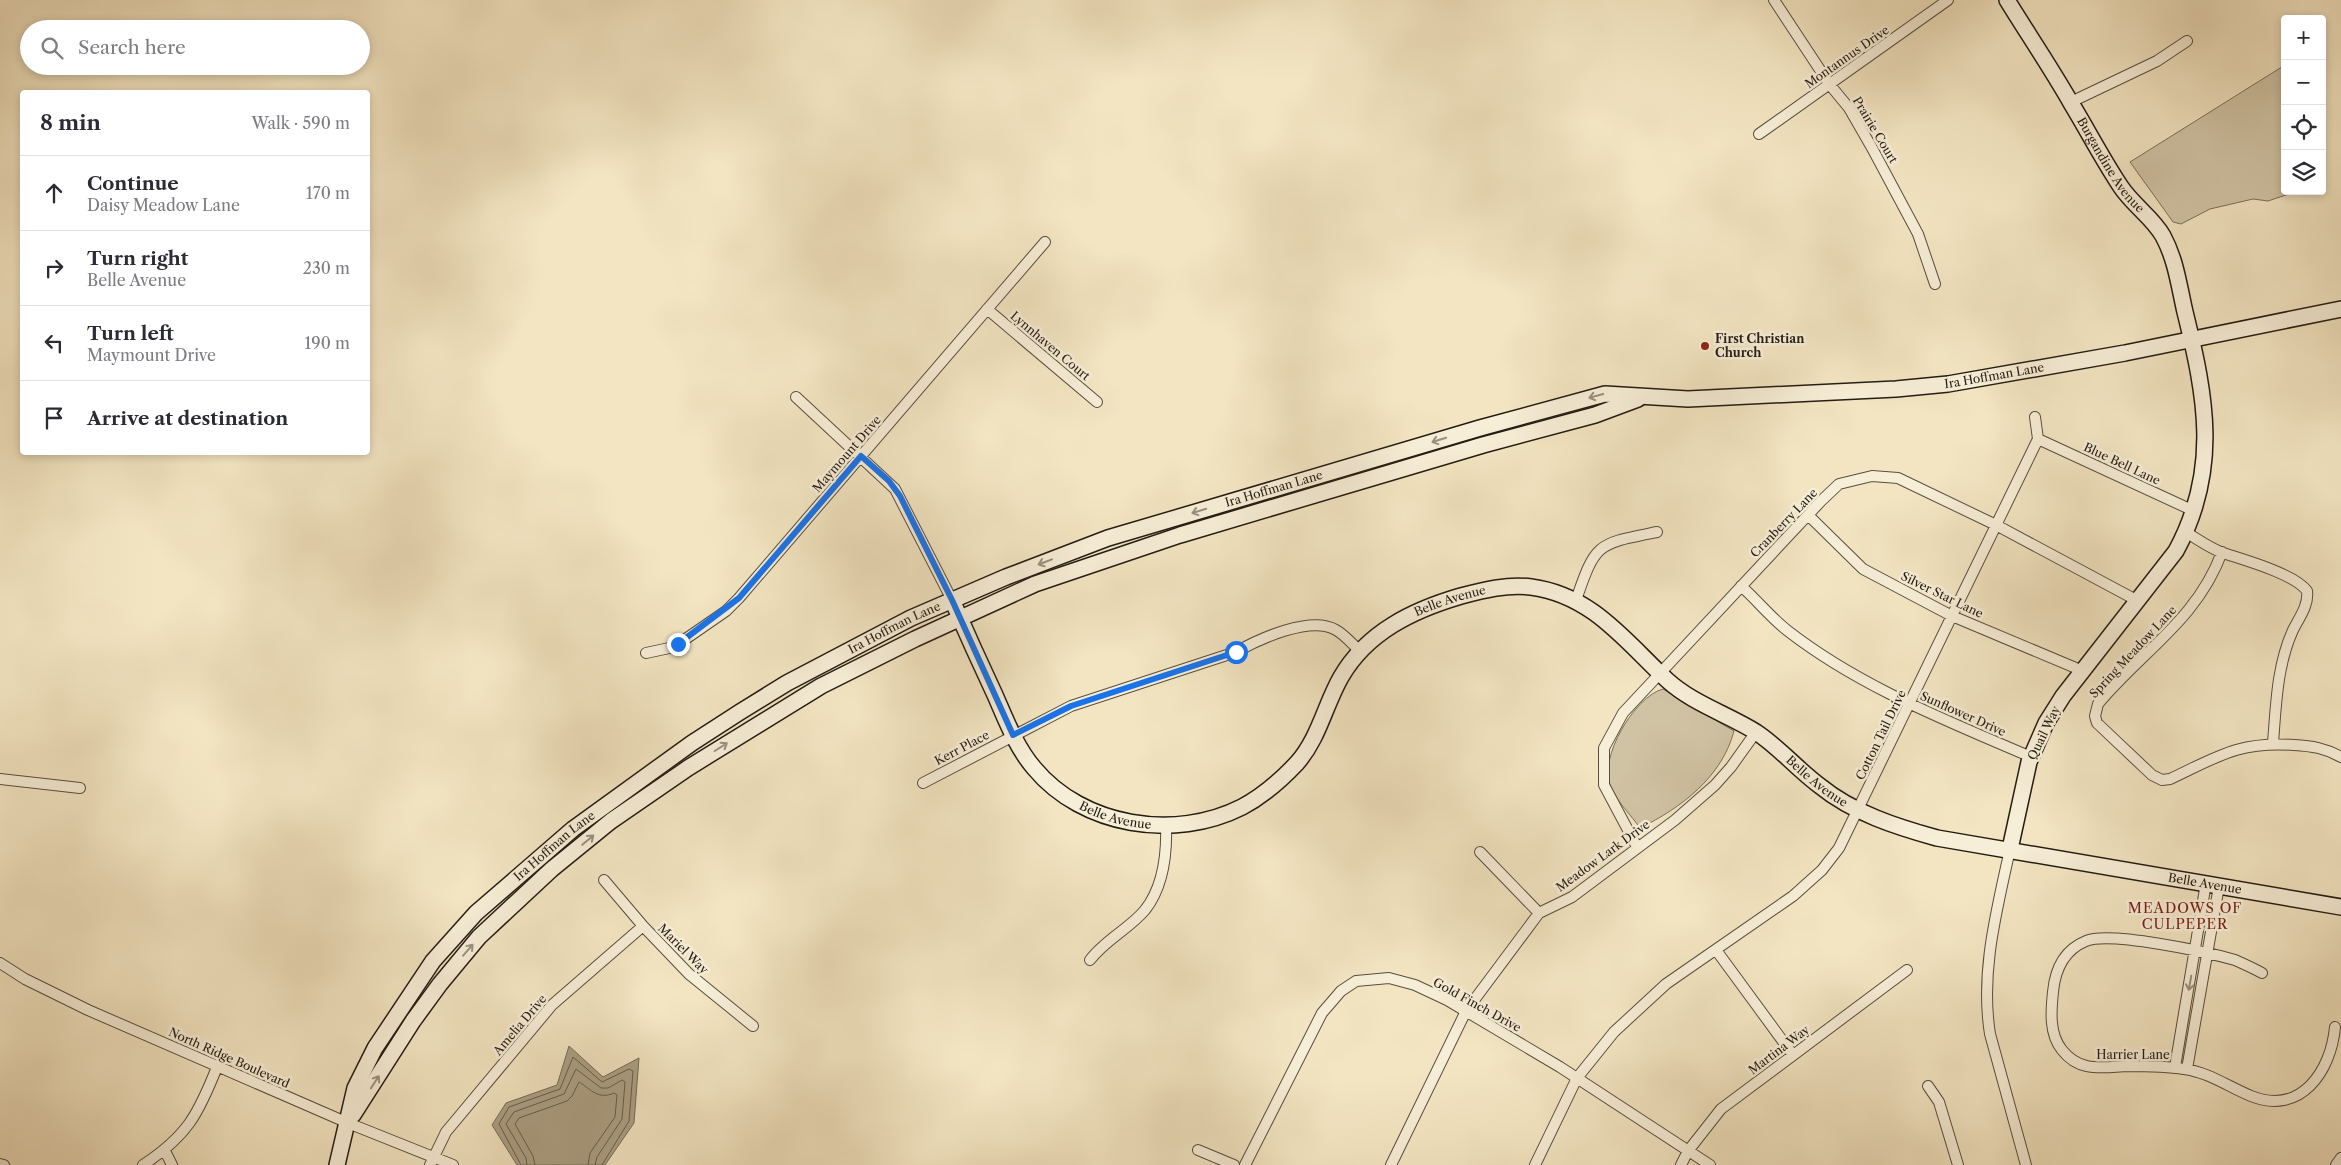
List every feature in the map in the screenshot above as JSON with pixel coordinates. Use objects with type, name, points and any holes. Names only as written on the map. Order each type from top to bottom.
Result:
[{"type":"main road","name":"Burgandine Avenue","points":[[2007,0],[2071,102],[2124,192],[2162,234],[2174,258],[2193,339]]},
{"type":"main road","name":"Ira Hoffman Lane","points":[[337,1165],[355,1088],[375,1048],[433,960],[476,913],[573,829],[692,743],[787,684],[911,618],[952,600],[1108,538],[1480,428],[1605,394],[1688,399],[1896,389],[1982,379],[2341,309]]},
{"type":"main road","name":"Quail Way","points":[[2010,849],[2031,757],[2058,703],[2176,551],[2194,511],[2203,478],[2206,432],[2193,339]]},
{"type":"main road","name":"Ira Hoffman Lane","points":[[348,1123],[413,1021],[440,984],[479,937],[552,869],[595,833],[688,768],[821,686],[915,639],[1035,584],[1180,535],[1484,445],[1595,415],[1644,396]]},
{"type":"main road","name":"Belle Avenue","points":[[952,600],[1013,735],[1036,771],[1068,797],[1089,809],[1119,820],[1166,825],[1205,820],[1243,806],[1273,786],[1307,750],[1340,678],[1360,651],[1385,630],[1408,615],[1430,605],[1487,589],[1527,587],[1554,592],[1576,600],[1604,618],[1660,672],[1689,696],[1756,732],[1786,754],[1822,788],[1859,810],[1910,831],[1937,838],[2341,907]]},
{"type":"street","name":"Prairie Court","points":[[1774,0],[1830,85],[1849,108],[1918,234],[1935,284]]},
{"type":"street","name":"Montannus Drive","points":[[1759,134],[1948,0]]},
{"type":"street","points":[[2071,102],[2157,61],[2187,41]]},
{"type":"street","name":"Maymount Drive","points":[[646,653],[674,647],[732,605],[1045,242]]},
{"type":"street","name":"Lynnhaven Court","points":[[987,309],[1097,402]]},
{"type":"street","name":"Belle Avenue","points":[[796,397],[889,481],[900,496],[952,600]]},
{"type":"street","points":[[2035,417],[2038,439]]},
{"type":"street","name":"Blue Bell Lane","points":[[2038,439],[2194,511]]},
{"type":"street","name":"Cotton Tail Drive","points":[[1535,1165],[1576,1078],[1614,1032],[1666,984],[1793,896],[1822,870],[1839,848],[2038,439]]},
{"type":"street","name":"Cranberry Lane","points":[[1637,847],[1604,785],[1604,748],[1623,714],[1660,672],[1839,484],[1872,476],[1898,478],[1996,525],[2138,601]]},
{"type":"street","name":"Silver Star Lane","points":[[1808,515],[1863,569],[1952,616],[2083,671]]},
{"type":"street","points":[[1576,600],[1590,561],[1601,548],[1619,540],[1657,532]]},
{"type":"street","points":[[2186,532],[2222,552],[2268,568],[2300,583],[2307,591],[2307,602],[2283,658],[2275,710],[2273,743]]},
{"type":"street","name":"Spring Meadow Lane","points":[[2222,552],[2215,571],[2196,602],[2101,701],[2096,716],[2100,727],[2152,775],[2162,780],[2170,779],[2233,749],[2246,746],[2273,743],[2317,746],[2341,757]]},
{"type":"street","name":"Sunflower Drive","points":[[1742,586],[1787,630],[1835,663],[1910,705],[2031,757]]},
{"type":"street","name":"Kerr Place","points":[[923,783],[1071,706],[1236,652],[1257,639],[1315,624],[1336,630],[1360,651]]},
{"type":"street","name":"Meadow Lark Drive","points":[[1391,1165],[1466,1011],[1539,913],[1572,897],[1675,820],[1715,785],[1731,767],[1756,732]]},
{"type":"street","points":[[0,779],[80,788]]},
{"type":"street","points":[[1090,960],[1098,949],[1145,910],[1159,883],[1166,849],[1166,825]]},
{"type":"street","name":"Quail Way","points":[[2010,849],[1987,968],[1986,1005],[1990,1034],[2026,1165]]},
{"type":"street","points":[[1480,852],[1539,913]]},
{"type":"street","name":"Mariel Way","points":[[604,880],[643,926],[689,974],[753,1026]]},
{"type":"street","points":[[2175,1068],[2195,952],[2213,885]]},
{"type":"street","points":[[2187,1069],[2207,954],[2213,885]]},
{"type":"street","name":"Amelia Drive","points":[[432,1161],[446,1132],[552,1005],[643,926]]},
{"type":"street","name":"Harrier Lane","points":[[2262,972],[2232,960],[2207,954],[2136,941],[2096,938],[2075,947],[2065,957],[2056,971],[2051,1010],[2054,1037],[2060,1049],[2076,1063],[2097,1069],[2133,1066],[2187,1069],[2251,1096],[2270,1100],[2284,1099],[2306,1090],[2315,1082],[2330,1055],[2335,1028]]},
{"type":"street","points":[[1716,950],[1794,1055]]},
{"type":"street","name":"North Ridge Boulevard","points":[[0,963],[88,1010],[432,1161],[454,1165]]},
{"type":"street","name":"Martina Way","points":[[1681,1165],[1688,1150],[1721,1109],[1907,970]]},
{"type":"street","name":"Gold Finch Drive","points":[[1245,1165],[1322,1013],[1341,991],[1356,981],[1389,978],[1414,985],[1466,1011],[1576,1078],[1710,1165]]},
{"type":"street","points":[[143,1165],[165,1151],[185,1131],[201,1107],[217,1067]]},
{"type":"street","points":[[1928,1086],[1940,1102],[1958,1165]]},
{"type":"street","points":[[1198,1150],[1234,1165]]},
{"type":"street","points":[[165,1151],[172,1165]]},
{"type":"street","points":[[2336,1165],[2341,1158]]},
{"type":"street","points":[[0,1164],[4,1165]]},
{"type":"shaded area","points":[[2281,68],[2281,195],[2286,195],[2268,201],[2253,199],[2210,209],[2181,224],[2173,222],[2130,162]]},
{"type":"shaded area","points":[[1663,689],[1734,731],[1728,748],[1710,777],[1685,801],[1640,828],[1620,803],[1611,787],[1608,775],[1609,761],[1621,730],[1631,716],[1641,703],[1652,694]]},
{"type":"water","points":[[569,1046],[603,1077],[639,1058],[634,1123],[605,1165],[517,1165],[492,1125],[506,1103],[557,1085]]},
{"type":"place","name":"First Christian Church","points":[[1705,346]]},
{"type":"district","name":"MEADOWS OF CULPEPER","points":[[2185,916]]},
{"type":"route","points":[[678,644],[726,610],[739,598],[861,456],[889,481],[900,496],[952,600],[1013,735],[1071,706],[1130,685],[1184,670],[1236,652]]}]
